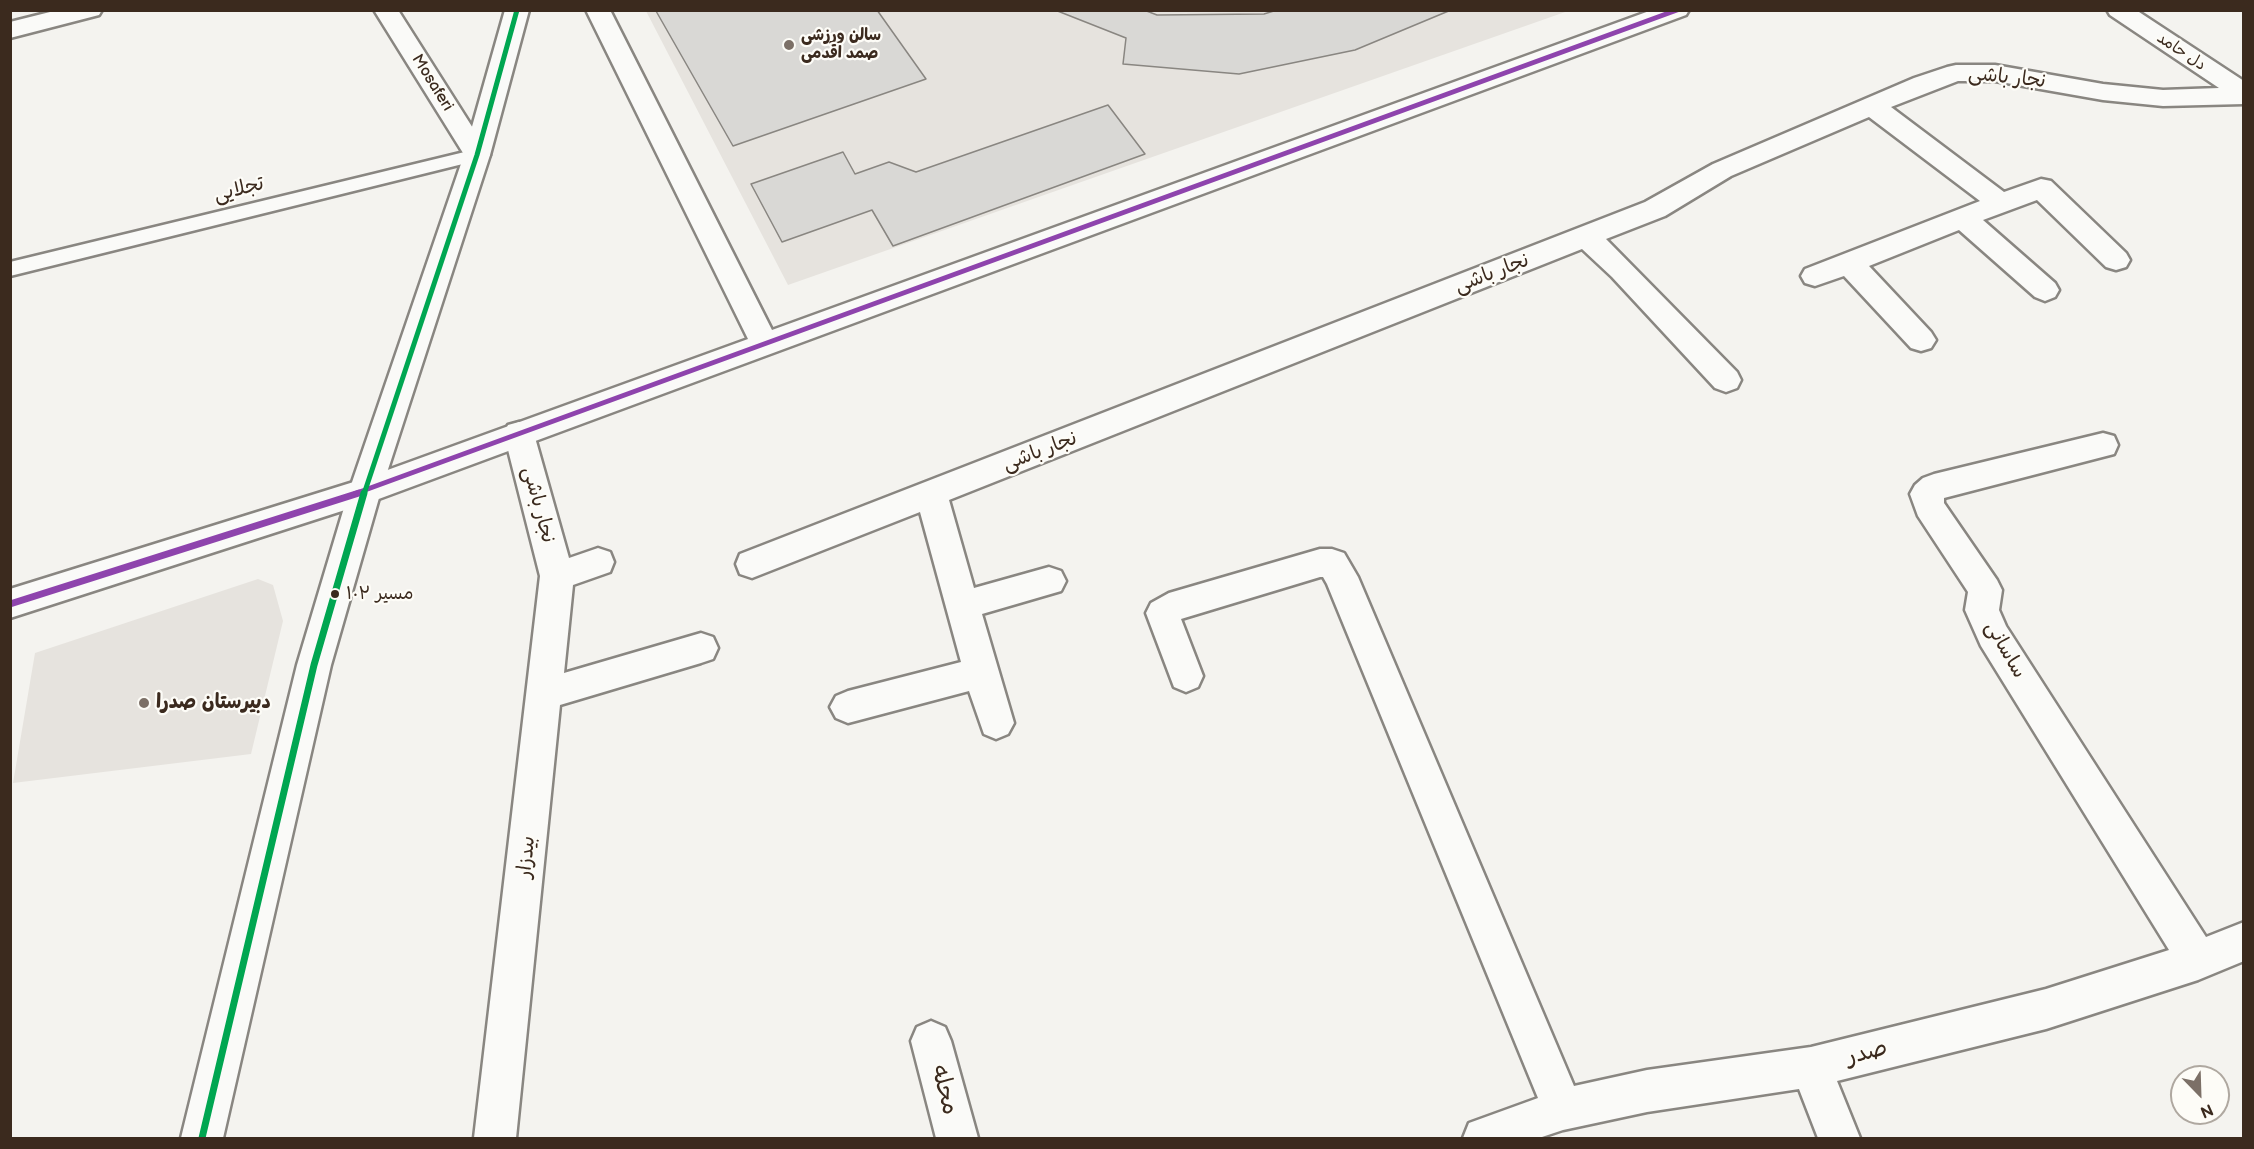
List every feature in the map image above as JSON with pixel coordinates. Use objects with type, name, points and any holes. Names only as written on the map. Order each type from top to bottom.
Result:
[{"type":"street","points":[[10,30],[90,10]]},
{"type":"street","name":"Mosaferi","points":[[386,10],[477,155]]},
{"type":"street","points":[[202,1138],[314,665],[365,491],[477,155],[517,10]]},
{"type":"street","points":[[598,10],[765,344]]},
{"type":"street","points":[[10,604],[365,491],[1677,10]]},
{"type":"street","name":"دل حامد","points":[[2119,10],[2244,95]]},
{"type":"street","name":"نجار باشی","points":[[752,564],[1587,237],[1655,209],[1722,170],[1923,84],[1956,73],[1995,73],[2103,92],[2163,98],[2244,95]]},
{"type":"street","points":[[1872,106],[2001,203]]},
{"type":"street","points":[[1815,276],[2041,188],[2116,260]]},
{"type":"street","points":[[1963,218],[2045,290]]},
{"type":"street","points":[[1587,237],[1622,270],[1726,380]]},
{"type":"street","points":[[1849,263],[1922,340]]},
{"type":"street","name":"نجار باشی","points":[[519,434],[557,576]]},
{"type":"street","name":"ساسانی","points":[[2103,444],[1934,488],[1926,494],[1929,507],[1985,590],[1982,610],[1993,635],[2198,960]]},
{"type":"street","points":[[931,494],[996,723]]},
{"type":"street","points":[[557,576],[598,562]]},
{"type":"street","points":[[1186,676],[1163,613],[1168,608],[1320,563],[1332,563],[1341,577],[1563,1109]]},
{"type":"street","name":"بیدزار","points":[[495,1138],[557,576]]},
{"type":"street","points":[[964,605],[1049,581]]},
{"type":"street","points":[[545,694],[701,648]]},
{"type":"street","points":[[848,707],[981,672]]},
{"type":"street","name":"صدر","points":[[1484,1138],[1563,1109],[1647,1091],[1811,1067],[2046,1009],[2198,960],[2244,941]]},
{"type":"street","name":"محله","points":[[931,1041],[957,1138]]},
{"type":"street","points":[[1811,1067],[1839,1138]]},
{"type":"lane","name":"تجلایی","points":[[10,269],[477,155]]},
{"type":"shaded area","points":[[646,11],[1568,11],[788,285]]},
{"type":"shaded area","name":"دبیرستان صدرا","points":[[258,579],[273,585],[283,621],[251,754],[13,783],[35,653]]},
{"type":"building","name":"سالن ورزشی صمد اقدمی","points":[[877,10],[926,79],[733,146],[656,11]]},
{"type":"building","points":[[1055,10],[1144,10],[1157,15],[1264,14],[1277,10],[1451,10],[1355,50],[1239,74],[1123,64],[1126,38]]},
{"type":"building","points":[[1108,105],[1145,154],[893,246],[872,210],[782,242],[751,184],[843,152],[855,174],[889,162],[916,172]]},
{"type":"transit line","points":[[202,1138],[314,665],[365,491],[477,155],[517,10]]},
{"type":"transit line","points":[[10,604],[365,491],[1677,10]]},
{"type":"place","name":"سالن ورزشی صمد اقدمی","points":[[789,45]]},
{"type":"place","name":"مسیر ۱۰۲","points":[[335,594]]},
{"type":"place","name":"دبیرستان صدرا","points":[[144,703]]}]
